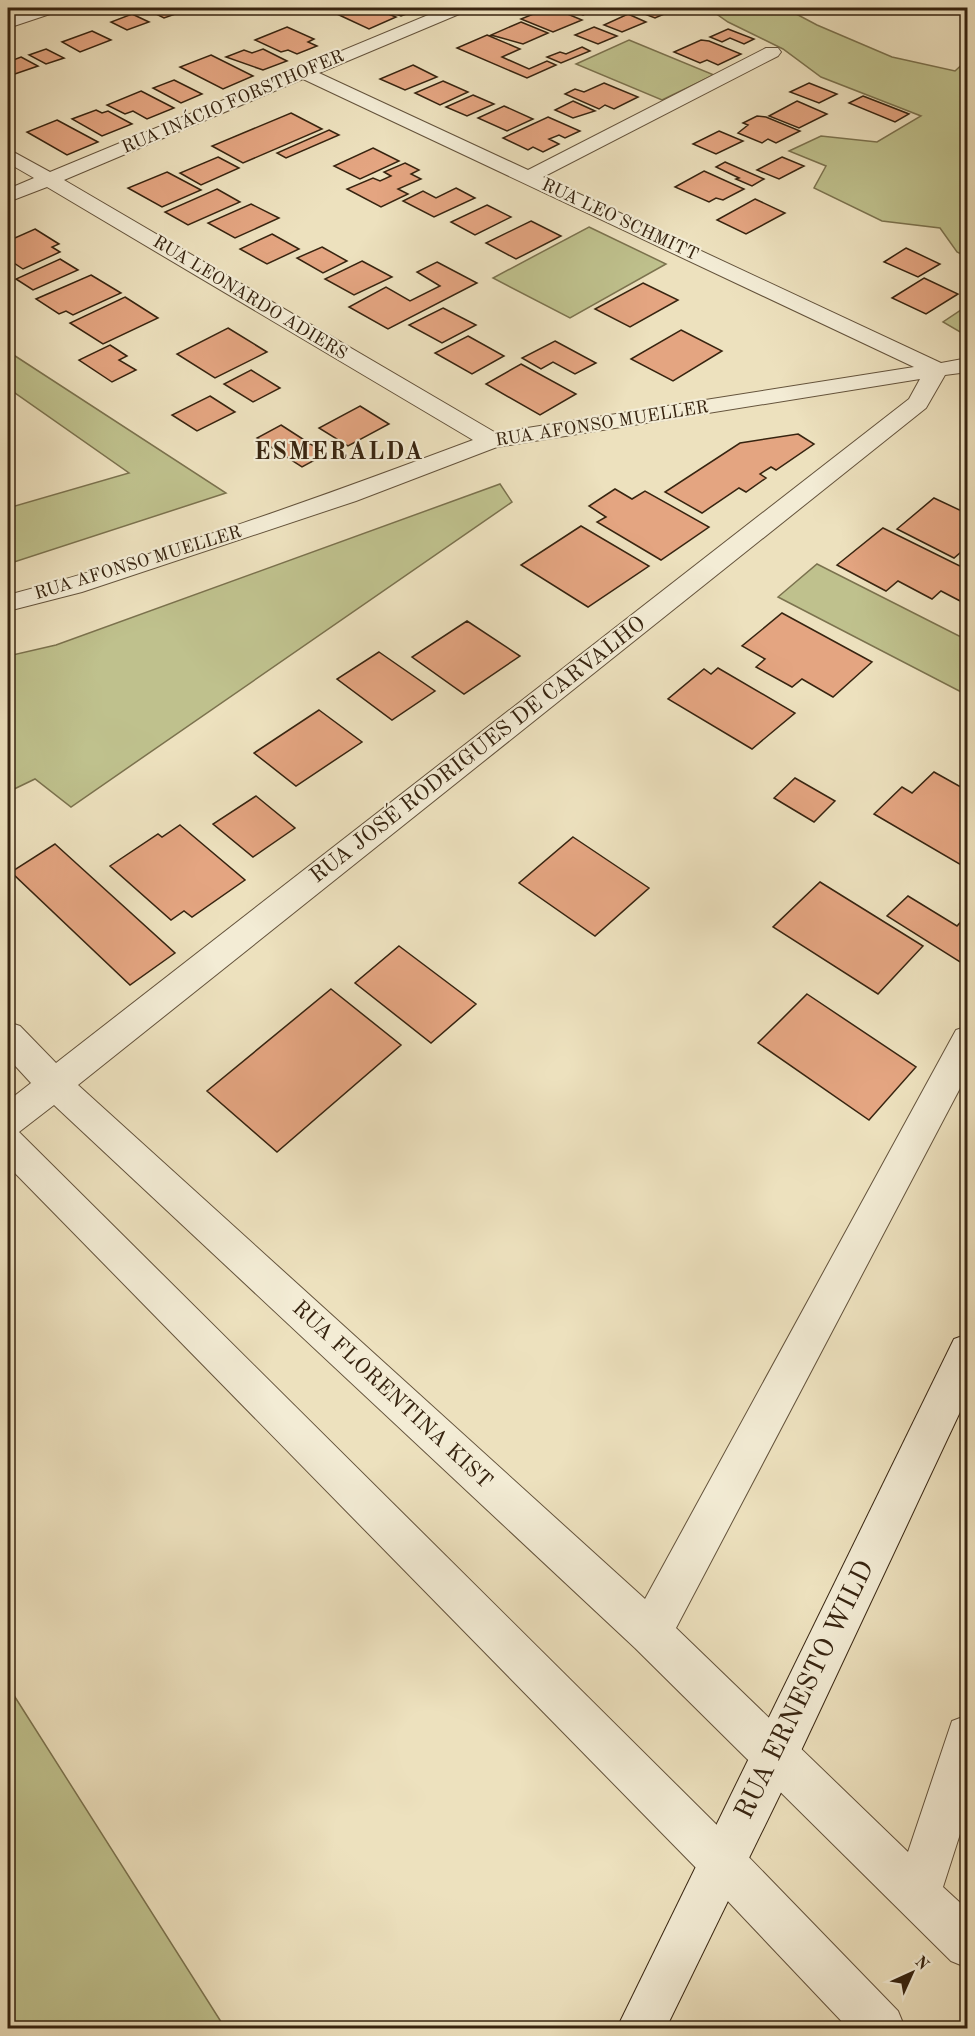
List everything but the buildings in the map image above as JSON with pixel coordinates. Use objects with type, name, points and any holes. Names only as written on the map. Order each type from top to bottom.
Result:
[{"type":"street","points":[[8,23],[50,8]]},
{"type":"street","name":"RUA INÁCIO FORSTHOFER","points":[[8,196],[458,8]]},
{"type":"street","points":[[529,177],[772,52]]},
{"type":"street","name":"RUA LEO SCHMITT","points":[[303,72],[937,369]]},
{"type":"street","name":"RUA LEONARDO ADIERS","points":[[8,155],[492,441]]},
{"type":"street","name":"RUA AFONSO MUELLER","points":[[8,603],[73,586],[347,496],[492,441],[968,365]]},
{"type":"street","name":"RUA JOSÉ RODRIGUES DE CARVALHO","points":[[8,1121],[918,403],[937,369]]},
{"type":"street","name":"RUA FLORENTINA KIST","points":[[8,1036],[54,1084],[650,1633],[968,1944]]},
{"type":"street","points":[[650,1633],[968,1040]]},
{"type":"street","points":[[8,1143],[721,1861],[881,2028]]},
{"type":"street","name":"RUA ERNESTO WILD","points":[[641,2028],[721,1861],[775,1756],[968,1352]]},
{"type":"street","points":[[917,1895],[968,1737]]},
{"type":"green space","points":[[708,8],[785,8],[817,25],[892,57],[955,71],[967,60],[967,257],[957,252],[940,228],[882,221],[814,188],[826,166],[789,151],[821,136],[877,142],[921,116],[821,77],[783,49],[728,22]]},
{"type":"green space","points":[[629,40],[714,75],[662,100],[576,64]]},
{"type":"green space","points":[[589,227],[666,264],[570,318],[493,278]]},
{"type":"green space","points":[[967,306],[967,336],[943,322]]},
{"type":"green space","points":[[9,352],[226,493],[8,564],[8,508],[129,473],[8,388]]},
{"type":"green space","points":[[500,484],[512,502],[71,807],[35,779],[8,792],[8,656],[56,645]]},
{"type":"green space","points":[[817,564],[967,640],[967,695],[778,597]]},
{"type":"green space","points":[[8,1686],[225,2028],[8,2028]]},
{"type":"district","name":"ESMERALDA","points":[[339,453]]}]
